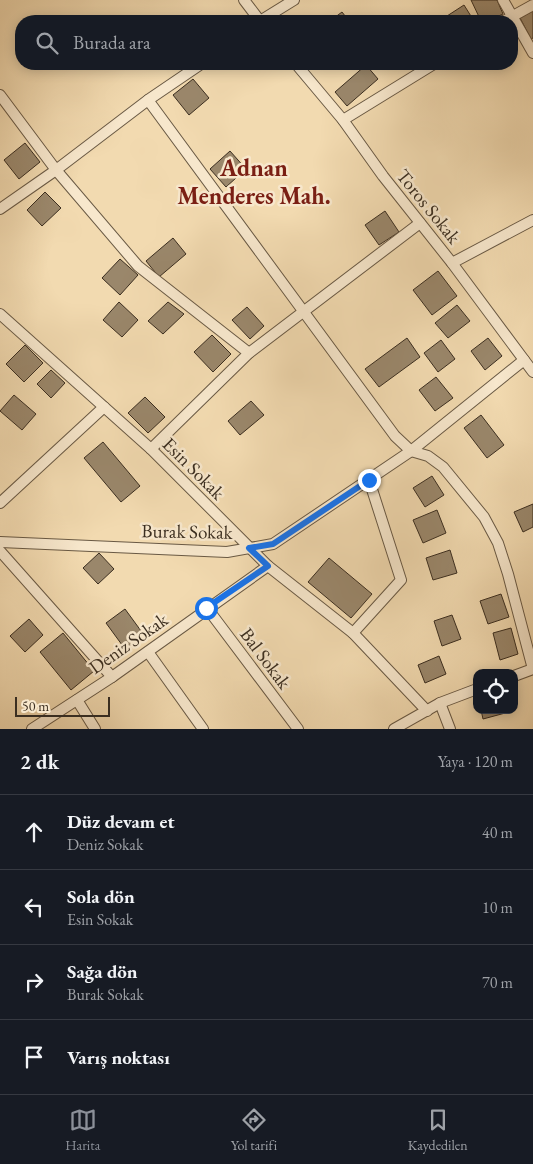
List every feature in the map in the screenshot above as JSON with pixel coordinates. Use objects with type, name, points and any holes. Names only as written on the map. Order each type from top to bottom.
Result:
[{"type":"street","points":[[244,0],[255,15]]},
{"type":"street","points":[[270,15],[294,0]]},
{"type":"street","points":[[503,0],[507,15]]},
{"type":"street","points":[[515,15],[533,5]]},
{"type":"street","points":[[518,33],[533,54]]},
{"type":"street","points":[[0,209],[56,170],[148,100],[192,70]]},
{"type":"street","name":"Toros Sokak","points":[[301,70],[343,120],[383,176],[452,263],[533,372]]},
{"type":"street","points":[[343,120],[424,70]]},
{"type":"street","points":[[0,95],[56,170],[138,266],[249,353]]},
{"type":"street","points":[[148,100],[395,436],[411,450],[428,456],[443,467],[484,517],[498,542],[533,669],[518,675]]},
{"type":"street","points":[[452,263],[533,220]]},
{"type":"street","points":[[151,449],[249,353],[420,223]]},
{"type":"street","name":"Esin Sokak","points":[[0,314],[151,449],[268,566],[353,633],[427,711]]},
{"type":"street","name":"Burak Sokak","points":[[0,542],[227,552],[273,544],[411,450],[524,360]]},
{"type":"street","points":[[0,502],[104,407]]},
{"type":"street","points":[[353,633],[401,580],[369,480]]},
{"type":"street","points":[[0,552],[112,677]]},
{"type":"street","name":"Deniz Sokak","points":[[32,729],[112,677],[206,608],[268,566]]},
{"type":"street","name":"Bal Sokak","points":[[206,608],[298,729]]},
{"type":"street","points":[[148,652],[203,729]]},
{"type":"street","points":[[394,729],[440,703],[473,691]]},
{"type":"street","points":[[77,700],[95,729]]},
{"type":"street","points":[[440,703],[450,729]]},
{"type":"building","points":[[471,0],[497,0],[503,14],[501,15],[478,15]]},
{"type":"building","points":[[464,5],[470,15],[449,15]]},
{"type":"building","points":[[533,11],[533,38],[531,39],[520,18]]},
{"type":"building","points":[[360,70],[370,70],[378,79],[347,106],[335,92]]},
{"type":"building","points":[[193,79],[209,98],[189,115],[173,95]]},
{"type":"building","points":[[25,143],[40,162],[19,179],[4,160]]},
{"type":"building","points":[[230,151],[246,169],[226,187],[210,169]]},
{"type":"building","points":[[45,192],[61,208],[42,226],[27,210]]},
{"type":"building","points":[[385,211],[399,232],[379,245],[365,225]]},
{"type":"building","points":[[173,238],[186,254],[159,277],[146,261]]},
{"type":"building","points":[[120,259],[138,275],[120,295],[102,278]]},
{"type":"building","points":[[438,271],[457,296],[432,315],[413,290]]},
{"type":"building","points":[[119,302],[138,320],[122,337],[103,320]]},
{"type":"building","points":[[168,302],[184,314],[163,334],[148,321]]},
{"type":"building","points":[[457,305],[470,321],[448,338],[435,323]]},
{"type":"building","points":[[247,307],[264,326],[250,339],[232,320]]},
{"type":"building","points":[[212,335],[231,354],[213,372],[194,352]]},
{"type":"building","points":[[407,338],[420,357],[379,387],[365,369]]},
{"type":"building","points":[[488,338],[502,356],[485,370],[471,351]]},
{"type":"building","points":[[441,340],[455,359],[438,372],[424,353]]},
{"type":"building","points":[[25,345],[43,363],[24,382],[6,364]]},
{"type":"building","points":[[51,370],[65,383],[51,398],[37,384]]},
{"type":"building","points":[[436,377],[453,398],[435,411],[419,390]]},
{"type":"building","points":[[14,395],[36,414],[22,430],[0,411]]},
{"type":"building","points":[[145,397],[165,417],[148,433],[128,413]]},
{"type":"building","points":[[251,401],[264,415],[240,435],[228,421]]},
{"type":"building","points":[[481,415],[504,445],[487,458],[464,428]]},
{"type":"building","points":[[103,442],[140,486],[121,502],[84,458]]},
{"type":"building","points":[[432,476],[444,495],[425,507],[413,488]]},
{"type":"building","points":[[533,504],[533,527],[523,532],[514,512]]},
{"type":"building","points":[[437,510],[446,533],[423,543],[413,520]]},
{"type":"building","points":[[450,550],[457,573],[433,580],[426,558]]},
{"type":"building","points":[[99,553],[114,569],[98,584],[83,568]]},
{"type":"building","points":[[329,558],[372,594],[351,618],[308,582]]},
{"type":"building","points":[[501,594],[509,617],[488,624],[480,601]]},
{"type":"building","points":[[125,609],[144,635],[125,649],[106,623]]},
{"type":"building","points":[[452,615],[461,639],[442,646],[434,621]]},
{"type":"building","points":[[29,619],[43,635],[25,652],[10,636]]},
{"type":"building","points":[[511,628],[518,654],[500,660],[493,633]]},
{"type":"building","points":[[63,633],[94,671],[71,690],[40,652]]},
{"type":"building","points":[[439,656],[446,674],[425,683],[418,665]]},
{"type":"building","points":[[482,714],[502,714],[483,719]]},
{"type":"district","name":"Adnan Menderes Mah.","points":[[254,182]]},
{"type":"route","points":[[206,608],[268,566],[249,548],[273,544],[369,480]]}]
